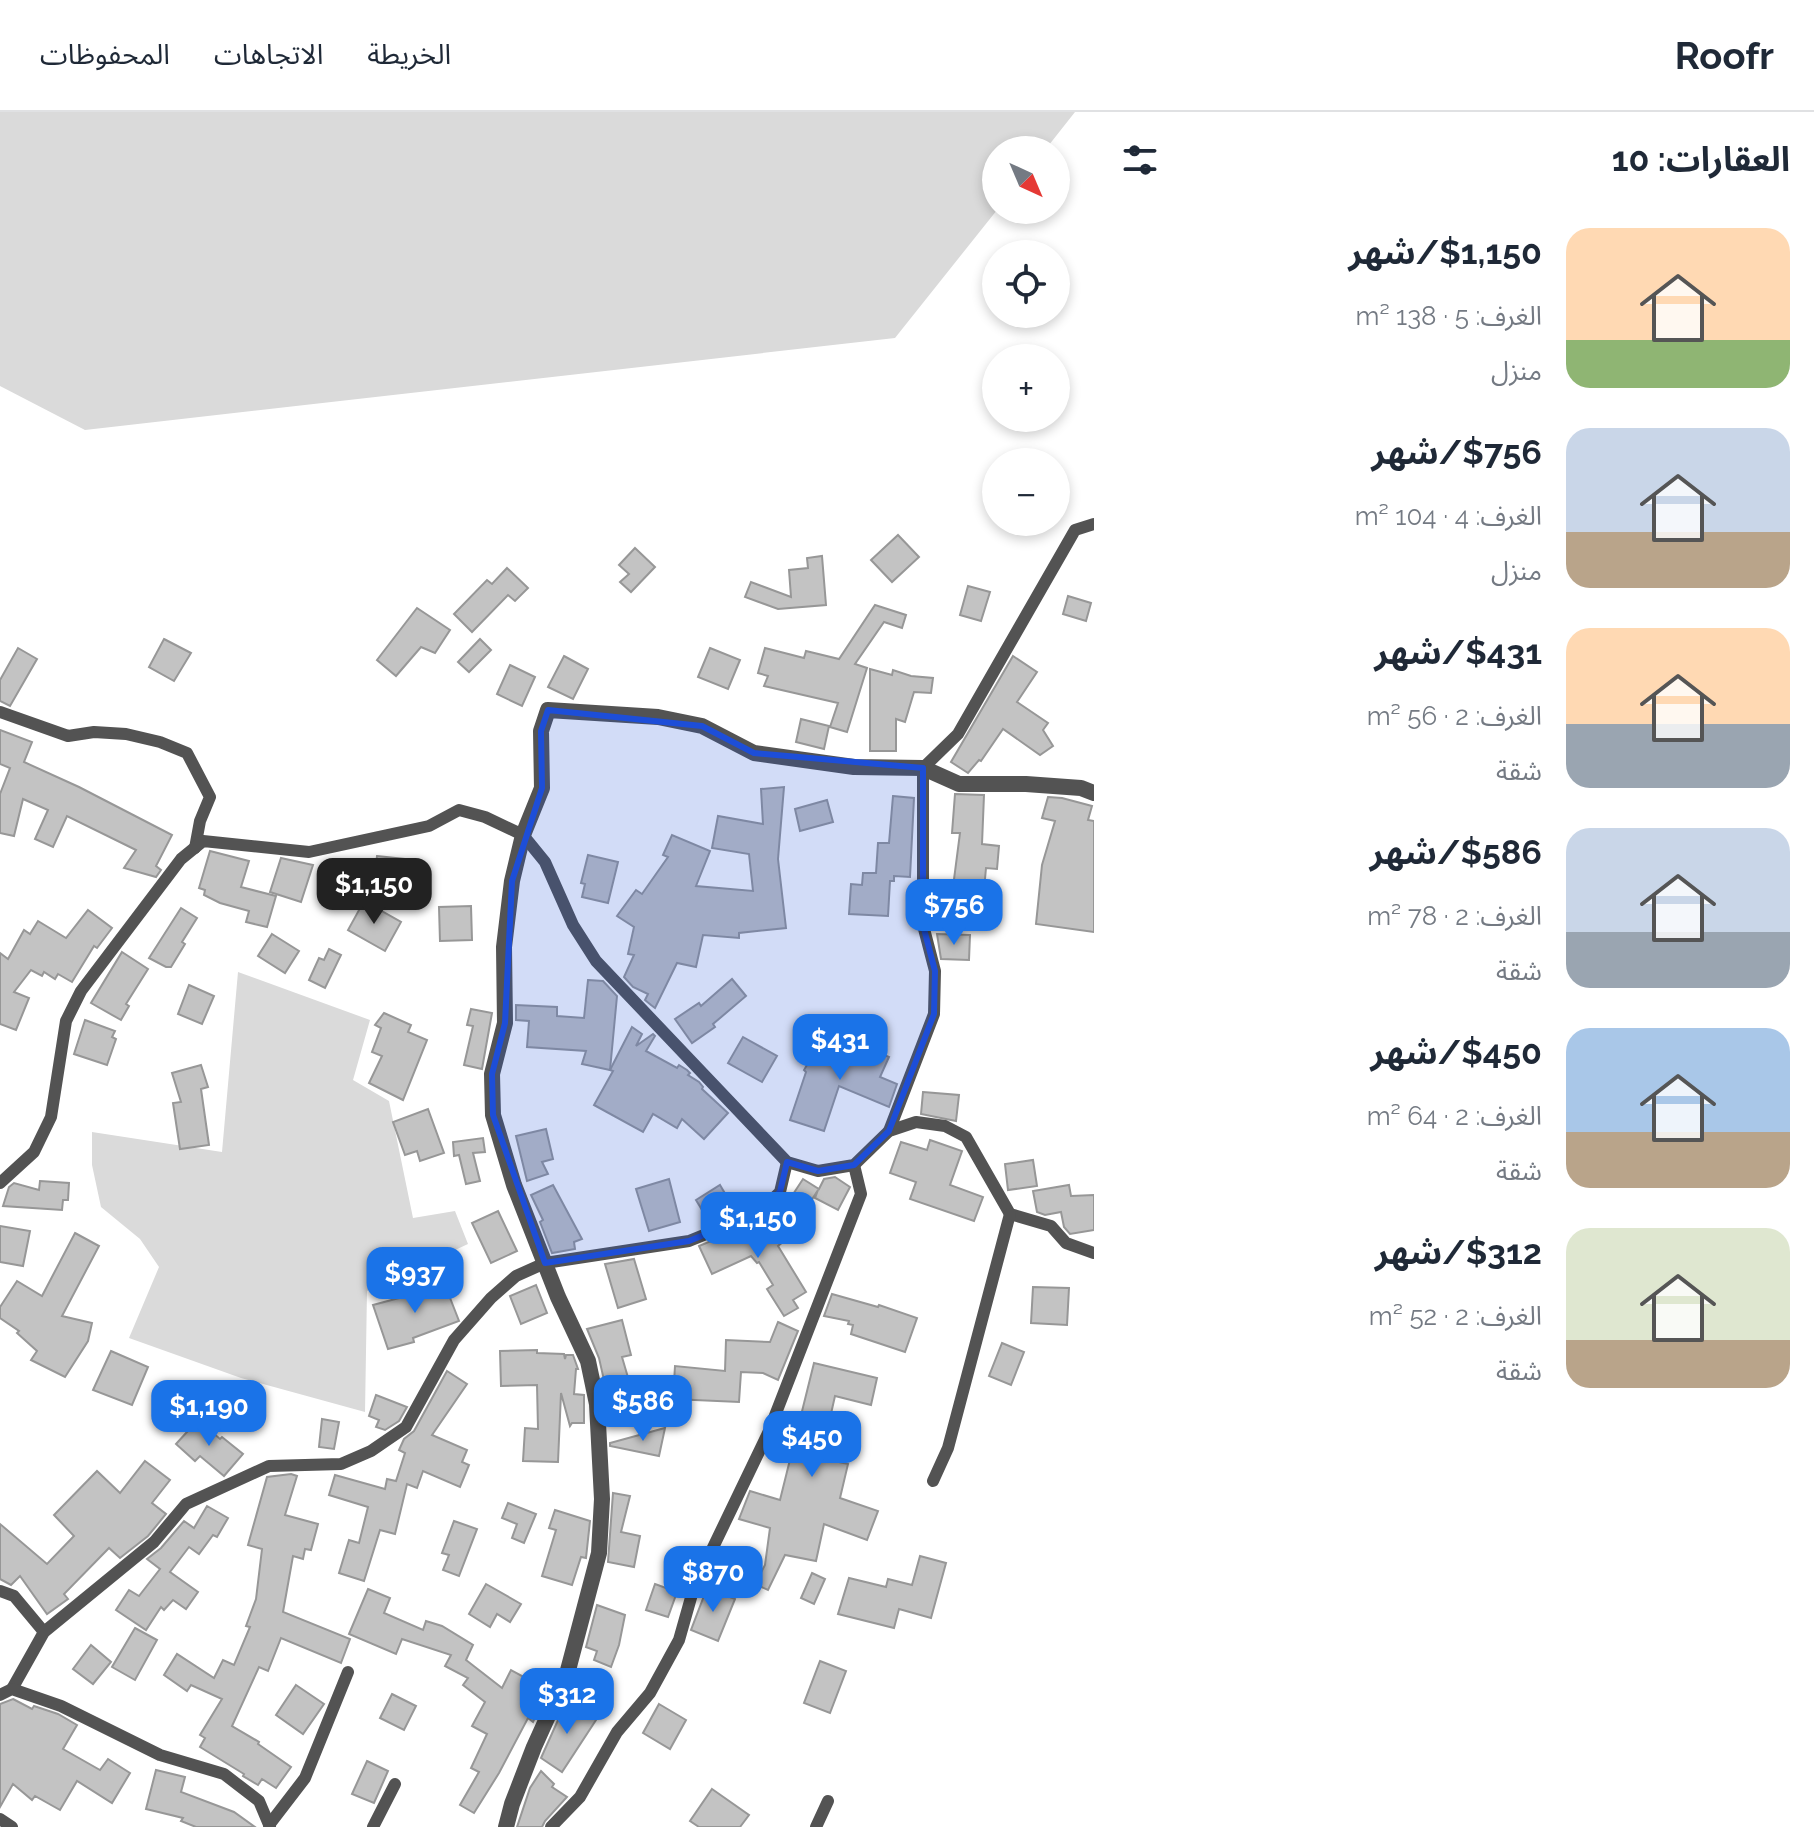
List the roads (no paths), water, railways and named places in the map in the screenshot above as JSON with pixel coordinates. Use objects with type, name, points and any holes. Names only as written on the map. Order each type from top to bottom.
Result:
[{"type":"street","points":[[0,1183],[34,1152],[51,1117],[66,1021],[81,991],[181,859],[203,841],[309,852],[429,826],[459,810],[485,817],[523,835],[545,862],[573,925],[596,961],[787,1162],[818,1171],[854,1165],[889,1131],[934,1014],[935,971],[923,925],[923,768],[958,734],[1075,530],[1094,524]]},
{"type":"street","points":[[506,1827],[534,1747],[567,1674],[599,1553],[602,1499],[597,1404],[588,1361],[514,1185],[493,1115],[492,1074],[505,1023],[504,947],[512,881],[523,835],[542,788],[541,731],[548,710],[658,717],[702,726],[754,753],[854,767],[923,768],[959,784],[1026,784],[1081,788],[1094,793]]},
{"type":"street","points":[[0,712],[68,736],[94,732],[126,734],[160,742],[187,753],[210,797],[200,821],[195,848]]},
{"type":"street","points":[[889,1131],[916,1122],[945,1126],[966,1137],[1010,1214],[1051,1226],[1066,1243],[1094,1253]]},
{"type":"street","points":[[269,1826],[259,1801],[224,1774],[160,1755],[61,1706],[6,1692],[44,1632],[154,1542],[186,1504],[269,1466],[341,1464],[371,1451],[406,1427],[454,1340],[499,1290],[516,1276],[545,1263],[689,1241],[758,1213],[780,1192],[787,1162]]},
{"type":"street","points":[[551,1827],[580,1797],[617,1732],[650,1693],[679,1640],[694,1587],[769,1431],[861,1194],[854,1165]]},
{"type":"street","points":[[933,1481],[952,1433],[1010,1214]]},
{"type":"street","points":[[0,1591],[14,1596],[44,1632]]},
{"type":"street","points":[[269,1826],[305,1778],[348,1672]]},
{"type":"street","points":[[373,1827],[395,1784]]},
{"type":"street","points":[[816,1827],[828,1801]]},
{"type":"street","points":[[0,1819],[12,1827]]}]
